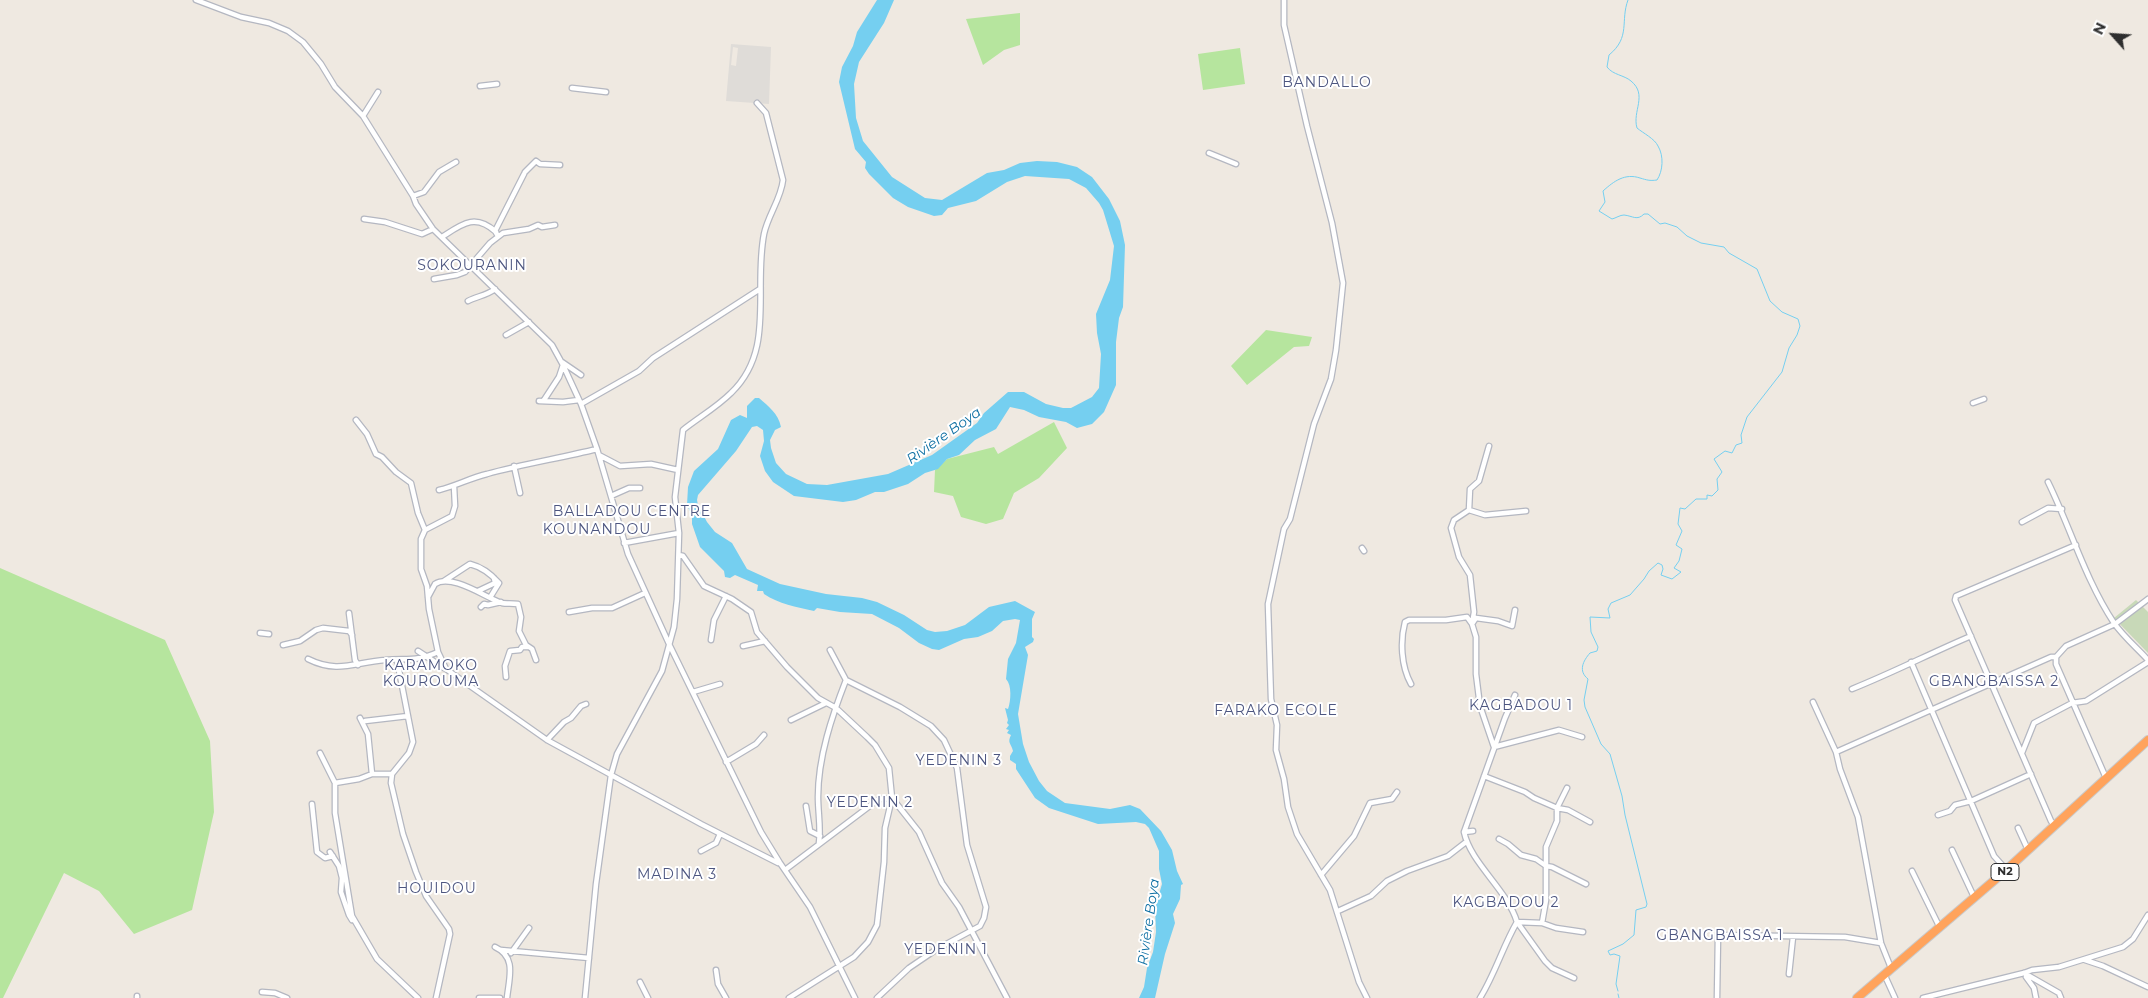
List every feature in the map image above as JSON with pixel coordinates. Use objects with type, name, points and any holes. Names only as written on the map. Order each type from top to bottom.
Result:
[{"type":"highway","name":"N2","points":[[1857,998],[1975,898],[2148,740]]},
{"type":"street","points":[[196,0],[242,17],[269,23],[288,31],[303,42],[321,64],[335,88],[363,116],[413,196],[416,204],[434,229],[552,345],[580,402],[599,455],[624,542],[645,593],[726,762],[774,853],[810,907],[855,998]]},
{"type":"street","points":[[1284,0],[1284,25],[1306,126],[1332,223],[1343,283],[1331,379],[1314,424],[1290,519],[1284,529],[1268,604],[1270,704],[1277,725],[1276,750],[1284,779],[1288,807],[1297,834],[1321,874],[1338,911],[1359,982],[1367,998]]},
{"type":"street","points":[[480,86],[498,84]]},
{"type":"street","points":[[572,88],[606,92]]},
{"type":"street","points":[[363,116],[378,92]]},
{"type":"street","points":[[585,998],[596,884],[611,775],[618,754],[662,671],[670,646],[677,599],[679,533],[675,497],[682,430],[731,393],[752,366],[759,346],[760,289],[764,234],[782,189],[783,180],[766,113],[757,103]]},
{"type":"street","points":[[1209,153],[1236,164]]},
{"type":"street","points":[[434,279],[465,272],[470,264],[478,259],[497,234],[525,173],[536,161],[540,164],[560,165]]},
{"type":"street","points":[[413,196],[424,192],[439,172],[456,162]]},
{"type":"street","points":[[364,219],[385,222],[422,234],[434,229]]},
{"type":"street","points":[[442,237],[468,221],[482,223],[497,234],[529,229],[538,225],[542,227],[555,226]]},
{"type":"street","points":[[468,301],[475,297],[487,296],[495,289]]},
{"type":"street","points":[[562,363],[559,377],[541,400],[580,402],[639,371],[654,358],[760,289]]},
{"type":"street","points":[[506,335],[529,322]]},
{"type":"street","points":[[562,363],[582,375]]},
{"type":"street","points":[[1973,403],[1984,399]]},
{"type":"street","points":[[356,420],[367,434],[376,454],[382,457],[396,472],[411,483],[418,513],[425,530]]},
{"type":"street","points":[[1472,624],[1474,612],[1470,575],[1459,557],[1451,528],[1454,520],[1468,510],[1470,489],[1478,481],[1489,446]]},
{"type":"street","points":[[439,490],[454,486],[462,481],[514,466],[597,449]]},
{"type":"street","points":[[599,455],[620,466],[651,464],[678,470]]},
{"type":"street","points":[[514,466],[520,493]]},
{"type":"street","points":[[2022,753],[2034,723],[2072,703],[2086,700],[2148,661],[2114,624],[2091,584],[2062,509],[2048,482]]},
{"type":"street","points":[[446,669],[438,652],[421,569],[421,539],[425,530],[452,516],[455,506],[454,486]]},
{"type":"street","points":[[611,496],[629,488],[640,488]]},
{"type":"street","points":[[2022,522],[2048,508],[2062,509]]},
{"type":"street","points":[[1468,510],[1485,515],[1526,511]]},
{"type":"street","points":[[624,542],[679,533]]},
{"type":"street","points":[[2055,826],[2051,821],[1955,600],[1956,596],[2076,545]]},
{"type":"street","points":[[679,555],[683,556],[704,586],[726,596],[751,612],[754,627],[803,684],[826,703],[836,708],[875,745],[886,761],[892,779],[892,798],[885,828],[884,862],[877,925],[868,942],[854,958],[840,969],[831,972],[789,998]]},
{"type":"street","points":[[428,596],[435,584],[442,582],[470,564],[482,568],[499,584],[491,596]]},
{"type":"street","points":[[478,591],[495,583],[493,577]]},
{"type":"street","points":[[442,582],[478,591],[500,602]]},
{"type":"street","points":[[569,612],[592,608],[612,608],[645,593]]},
{"type":"street","points":[[711,640],[714,620],[726,596]]},
{"type":"street","points":[[2106,778],[2072,703],[2056,664],[2056,657],[2066,646],[2114,624],[2148,600]]},
{"type":"street","points":[[481,607],[484,604],[488,606],[500,602],[518,604],[521,617],[519,631],[526,645],[532,649],[536,660]]},
{"type":"street","points":[[1472,624],[1476,618],[1498,621],[1512,626],[1515,610]]},
{"type":"street","points":[[348,613],[355,660],[358,665]]},
{"type":"street","points":[[1411,684],[1404,672],[1405,622],[1409,620],[1446,620],[1467,617],[1472,624],[1476,637],[1476,674],[1480,706],[1495,745]]},
{"type":"street","points":[[283,645],[300,641],[311,633],[323,628],[349,631],[352,635]]},
{"type":"street","points":[[260,633],[269,634]]},
{"type":"street","points":[[1852,689],[1882,678],[1911,662],[1971,636]]},
{"type":"street","points":[[743,646],[765,641]]},
{"type":"street","points":[[506,677],[505,666],[510,651],[529,647]]},
{"type":"street","points":[[830,650],[846,680],[900,707],[931,726],[944,740],[957,768],[969,854],[985,898],[986,907],[980,926],[972,932],[937,949],[909,968],[877,998]]},
{"type":"street","points":[[418,651],[547,740],[720,834],[780,863]]},
{"type":"street","points":[[308,659],[340,668],[384,660],[427,657],[438,652]]},
{"type":"street","points":[[1836,752],[2050,657],[2056,657]]},
{"type":"street","points":[[397,660],[413,742],[409,753],[392,774],[390,783],[403,834],[416,872],[426,896],[449,929],[450,934],[436,998]]},
{"type":"street","points":[[1911,662],[1994,856],[2003,866],[2004,872]]},
{"type":"street","points":[[819,843],[818,796],[821,770],[836,708],[846,680]]},
{"type":"street","points":[[693,692],[720,684]]},
{"type":"street","points":[[1515,695],[1464,832],[1466,842],[1502,893],[1517,922],[1552,968],[1574,978]]},
{"type":"street","points":[[1813,702],[1836,752],[1840,769],[1849,788],[1860,823],[1881,943],[1892,970]]},
{"type":"street","points":[[790,720],[826,703]]},
{"type":"street","points":[[547,740],[581,706],[586,704]]},
{"type":"street","points":[[365,721],[408,716]]},
{"type":"street","points":[[360,718],[368,734],[372,774]]},
{"type":"street","points":[[1495,745],[1559,730],[1582,737]]},
{"type":"street","points":[[726,762],[756,744],[764,735]]},
{"type":"street","points":[[320,753],[335,783],[335,813],[339,847],[348,881],[351,912],[377,960],[418,998]]},
{"type":"street","points":[[335,783],[360,779],[372,774],[392,774]]},
{"type":"street","points":[[1938,816],[1950,811],[1955,806],[1971,801],[2032,774]]},
{"type":"street","points":[[1484,776],[1525,792],[1557,808],[1568,810],[1590,822]]},
{"type":"street","points":[[1542,924],[1546,900],[1546,848],[1557,821],[1557,808],[1567,788]]},
{"type":"street","points":[[1321,874],[1354,836],[1370,803],[1392,799],[1397,792]]},
{"type":"street","points":[[892,798],[919,832],[942,883],[959,907],[1007,998]]},
{"type":"street","points":[[785,870],[879,799],[892,798]]},
{"type":"street","points":[[312,804],[317,852],[325,858],[332,854],[340,866],[342,878],[341,892],[349,916],[358,927]]},
{"type":"street","points":[[806,806],[810,830],[820,836]]},
{"type":"street","points":[[2018,828],[2028,851]]},
{"type":"street","points":[[1464,832],[1473,831]]},
{"type":"street","points":[[701,851],[716,843],[720,834]]},
{"type":"street","points":[[1498,839],[1508,844],[1521,855],[1536,859],[1546,866],[1552,867],[1586,884]]},
{"type":"street","points":[[1338,911],[1370,896],[1387,881],[1407,871],[1448,856],[1466,842]]},
{"type":"street","points":[[1952,850],[1975,898]]},
{"type":"street","points":[[759,853],[774,853]]},
{"type":"street","points":[[1912,871],[1940,929]]},
{"type":"street","points":[[1923,998],[2024,974],[2032,970],[2059,967],[2123,948],[2133,939],[2148,915]]},
{"type":"street","points":[[1517,922],[1542,924],[1583,932]]},
{"type":"street","points":[[1480,998],[1493,975],[1508,936],[1517,922]]},
{"type":"street","points":[[508,957],[529,928]]},
{"type":"street","points":[[1717,998],[1718,935],[1845,937],[1881,943]]},
{"type":"street","points":[[1789,974],[1793,937]]},
{"type":"street","points":[[495,947],[512,952],[589,958]]},
{"type":"street","points":[[501,950],[508,957],[511,966],[507,998]]},
{"type":"street","points":[[2093,957],[2094,963]]},
{"type":"street","points":[[2083,960],[2148,987]]},
{"type":"street","points":[[716,970],[718,984],[726,998]]},
{"type":"street","points":[[2024,974],[2034,988],[2036,998]]},
{"type":"street","points":[[2024,974],[2059,993],[2060,998]]},
{"type":"street","points":[[1885,976],[1895,998]]},
{"type":"street","points":[[640,982],[648,998]]},
{"type":"street","points":[[262,992],[275,993],[287,998]]},
{"type":"street","points":[[479,998],[500,998]]},
{"type":"green space","points":[[1020,13],[1020,45],[1004,50],[983,65],[966,19]]},
{"type":"green space","points":[[1240,48],[1245,84],[1203,90],[1198,54]]},
{"type":"green space","points":[[1266,330],[1312,337],[1309,346],[1294,347],[1247,385],[1231,366]]},
{"type":"green space","points":[[1054,422],[1067,448],[1039,478],[1014,493],[1003,519],[986,524],[961,517],[953,496],[934,492],[935,470],[947,459],[994,447],[998,454]]},
{"type":"green space","points":[[0,568],[165,640],[210,741],[214,812],[192,910],[134,934],[99,891],[64,873],[3,998],[0,998]]},
{"type":"green space","points":[[2136,600],[2148,612],[2148,653],[2114,618]]},
{"type":"shaded area","points":[[731,44],[771,47],[769,104],[726,101]],"holes":[[[733,47],[738,48],[736,66],[731,65]]]},
{"type":"water","points":[[877,0],[894,0],[884,23],[859,62],[854,84],[856,118],[863,141],[892,177],[925,198],[942,200],[987,173],[1004,170],[1020,163],[1037,161],[1057,162],[1077,167],[1092,177],[1109,199],[1120,221],[1125,245],[1123,307],[1119,318],[1116,342],[1116,385],[1104,412],[1092,424],[1077,428],[1066,422],[1039,417],[1024,410],[1010,407],[996,429],[975,440],[959,455],[947,459],[938,469],[925,473],[908,484],[884,492],[875,492],[856,500],[843,502],[794,496],[773,482],[765,471],[760,456],[764,441],[763,430],[757,426],[752,427],[736,451],[698,495],[698,505],[715,532],[732,543],[747,569],[780,584],[877,602],[904,615],[927,630],[935,632],[947,631],[965,625],[989,607],[1015,601],[1035,612],[1032,619],[1032,637],[1034,639],[1033,642],[1025,647],[1028,655],[1018,714],[1023,744],[1029,762],[1039,781],[1047,791],[1065,803],[1110,809],[1130,805],[1140,809],[1161,831],[1172,850],[1177,871],[1183,884],[1181,885],[1180,899],[1173,914],[1175,923],[1165,954],[1155,998],[1139,998],[1144,987],[1147,968],[1153,952],[1156,932],[1155,908],[1162,884],[1159,869],[1159,851],[1149,828],[1145,824],[1136,822],[1098,824],[1049,808],[1035,798],[1016,769],[1016,764],[1010,760],[1013,751],[1009,741],[1011,735],[1007,733],[1009,730],[1006,729],[1009,725],[1005,708],[1008,709],[1010,693],[1006,679],[1008,659],[1016,643],[1020,620],[1003,621],[992,631],[978,637],[964,639],[939,650],[932,649],[919,643],[899,628],[872,614],[817,608],[814,611],[782,603],[764,594],[763,591],[757,591],[758,585],[735,575],[730,578],[725,577],[724,571],[700,547],[692,524],[692,516],[687,505],[688,487],[694,471],[718,449],[731,420],[740,415],[747,418],[747,406],[755,398],[759,398],[770,407],[780,422],[781,427],[775,430],[770,440],[776,463],[786,474],[807,484],[827,485],[888,474],[932,455],[977,423],[984,413],[1008,392],[1024,392],[1046,404],[1071,408],[1092,397],[1099,388],[1101,354],[1096,314],[1110,280],[1114,246],[1103,210],[1086,188],[1069,179],[1025,176],[1007,182],[976,201],[948,208],[942,215],[934,216],[908,207],[893,198],[865,168],[866,162],[855,149],[839,82],[842,67],[853,46],[857,32]]},
{"type":"waterway","points":[[1618,991],[1616,984],[1620,956],[1610,955],[1608,951],[1623,944],[1634,935],[1636,910],[1646,907],[1647,904],[1622,796],[1610,754],[1601,744],[1585,707],[1584,700],[1588,679],[1582,669],[1587,656],[1597,651],[1598,647],[1591,632],[1590,617],[1610,618],[1608,609],[1611,603],[1630,595],[1649,571],[1658,563],[1662,565],[1661,575],[1672,579],[1681,572],[1674,568],[1679,561],[1682,549],[1676,545],[1682,531],[1678,524],[1680,508],[1685,509],[1696,499],[1707,499],[1707,495],[1712,496],[1718,490],[1717,479],[1722,472],[1714,459],[1725,451],[1732,453],[1736,445],[1742,443],[1741,435],[1747,417],[1782,372],[1789,348],[1800,326],[1798,319],[1782,312],[1770,301],[1757,269],[1729,253],[1724,247],[1701,243],[1687,236],[1677,227],[1665,223],[1660,224],[1648,214],[1637,218],[1623,215],[1612,219],[1599,211],[1605,202],[1603,191],[1611,184],[1625,177],[1657,180],[1662,168],[1661,154],[1656,143],[1637,128],[1636,115],[1639,98],[1636,86],[1607,67],[1609,55],[1616,48],[1623,35],[1628,0]]},
{"type":"waterway","points":[[1618,994],[1619,998]]},
{"type":"district","name":"BANDALLO","points":[[1327,83]]},
{"type":"district","name":"SOKOURANIN","points":[[472,266]]},
{"type":"district","name":"BALLADOU CENTRE","points":[[632,512]]},
{"type":"district","name":"KOUNANDOU","points":[[597,530]]},
{"type":"district","name":"KARAMOKO KOUROUMA","points":[[431,674]]},
{"type":"district","name":"GBANGBAISSA 2","points":[[1994,682]]},
{"type":"district","name":"KAGBADOU 1","points":[[1521,706]]},
{"type":"district","name":"FARAKO ECOLE","points":[[1276,711]]},
{"type":"district","name":"YEDENIN 3","points":[[959,761]]},
{"type":"district","name":"YEDENIN 2","points":[[870,803]]},
{"type":"district","name":"MADINA 3","points":[[677,875]]},
{"type":"district","name":"HOUIDOU","points":[[437,889]]},
{"type":"district","name":"KAGBADOU 2","points":[[1506,903]]},
{"type":"district","name":"GBANGBAISSA 1","points":[[1720,936]]},
{"type":"district","name":"YEDENIN 1","points":[[946,950]]},
{"type":"water label","name":"Rivière Boya","points":[[944,436]]},
{"type":"water label","name":"Rivière Boya","points":[[1149,922]]}]
